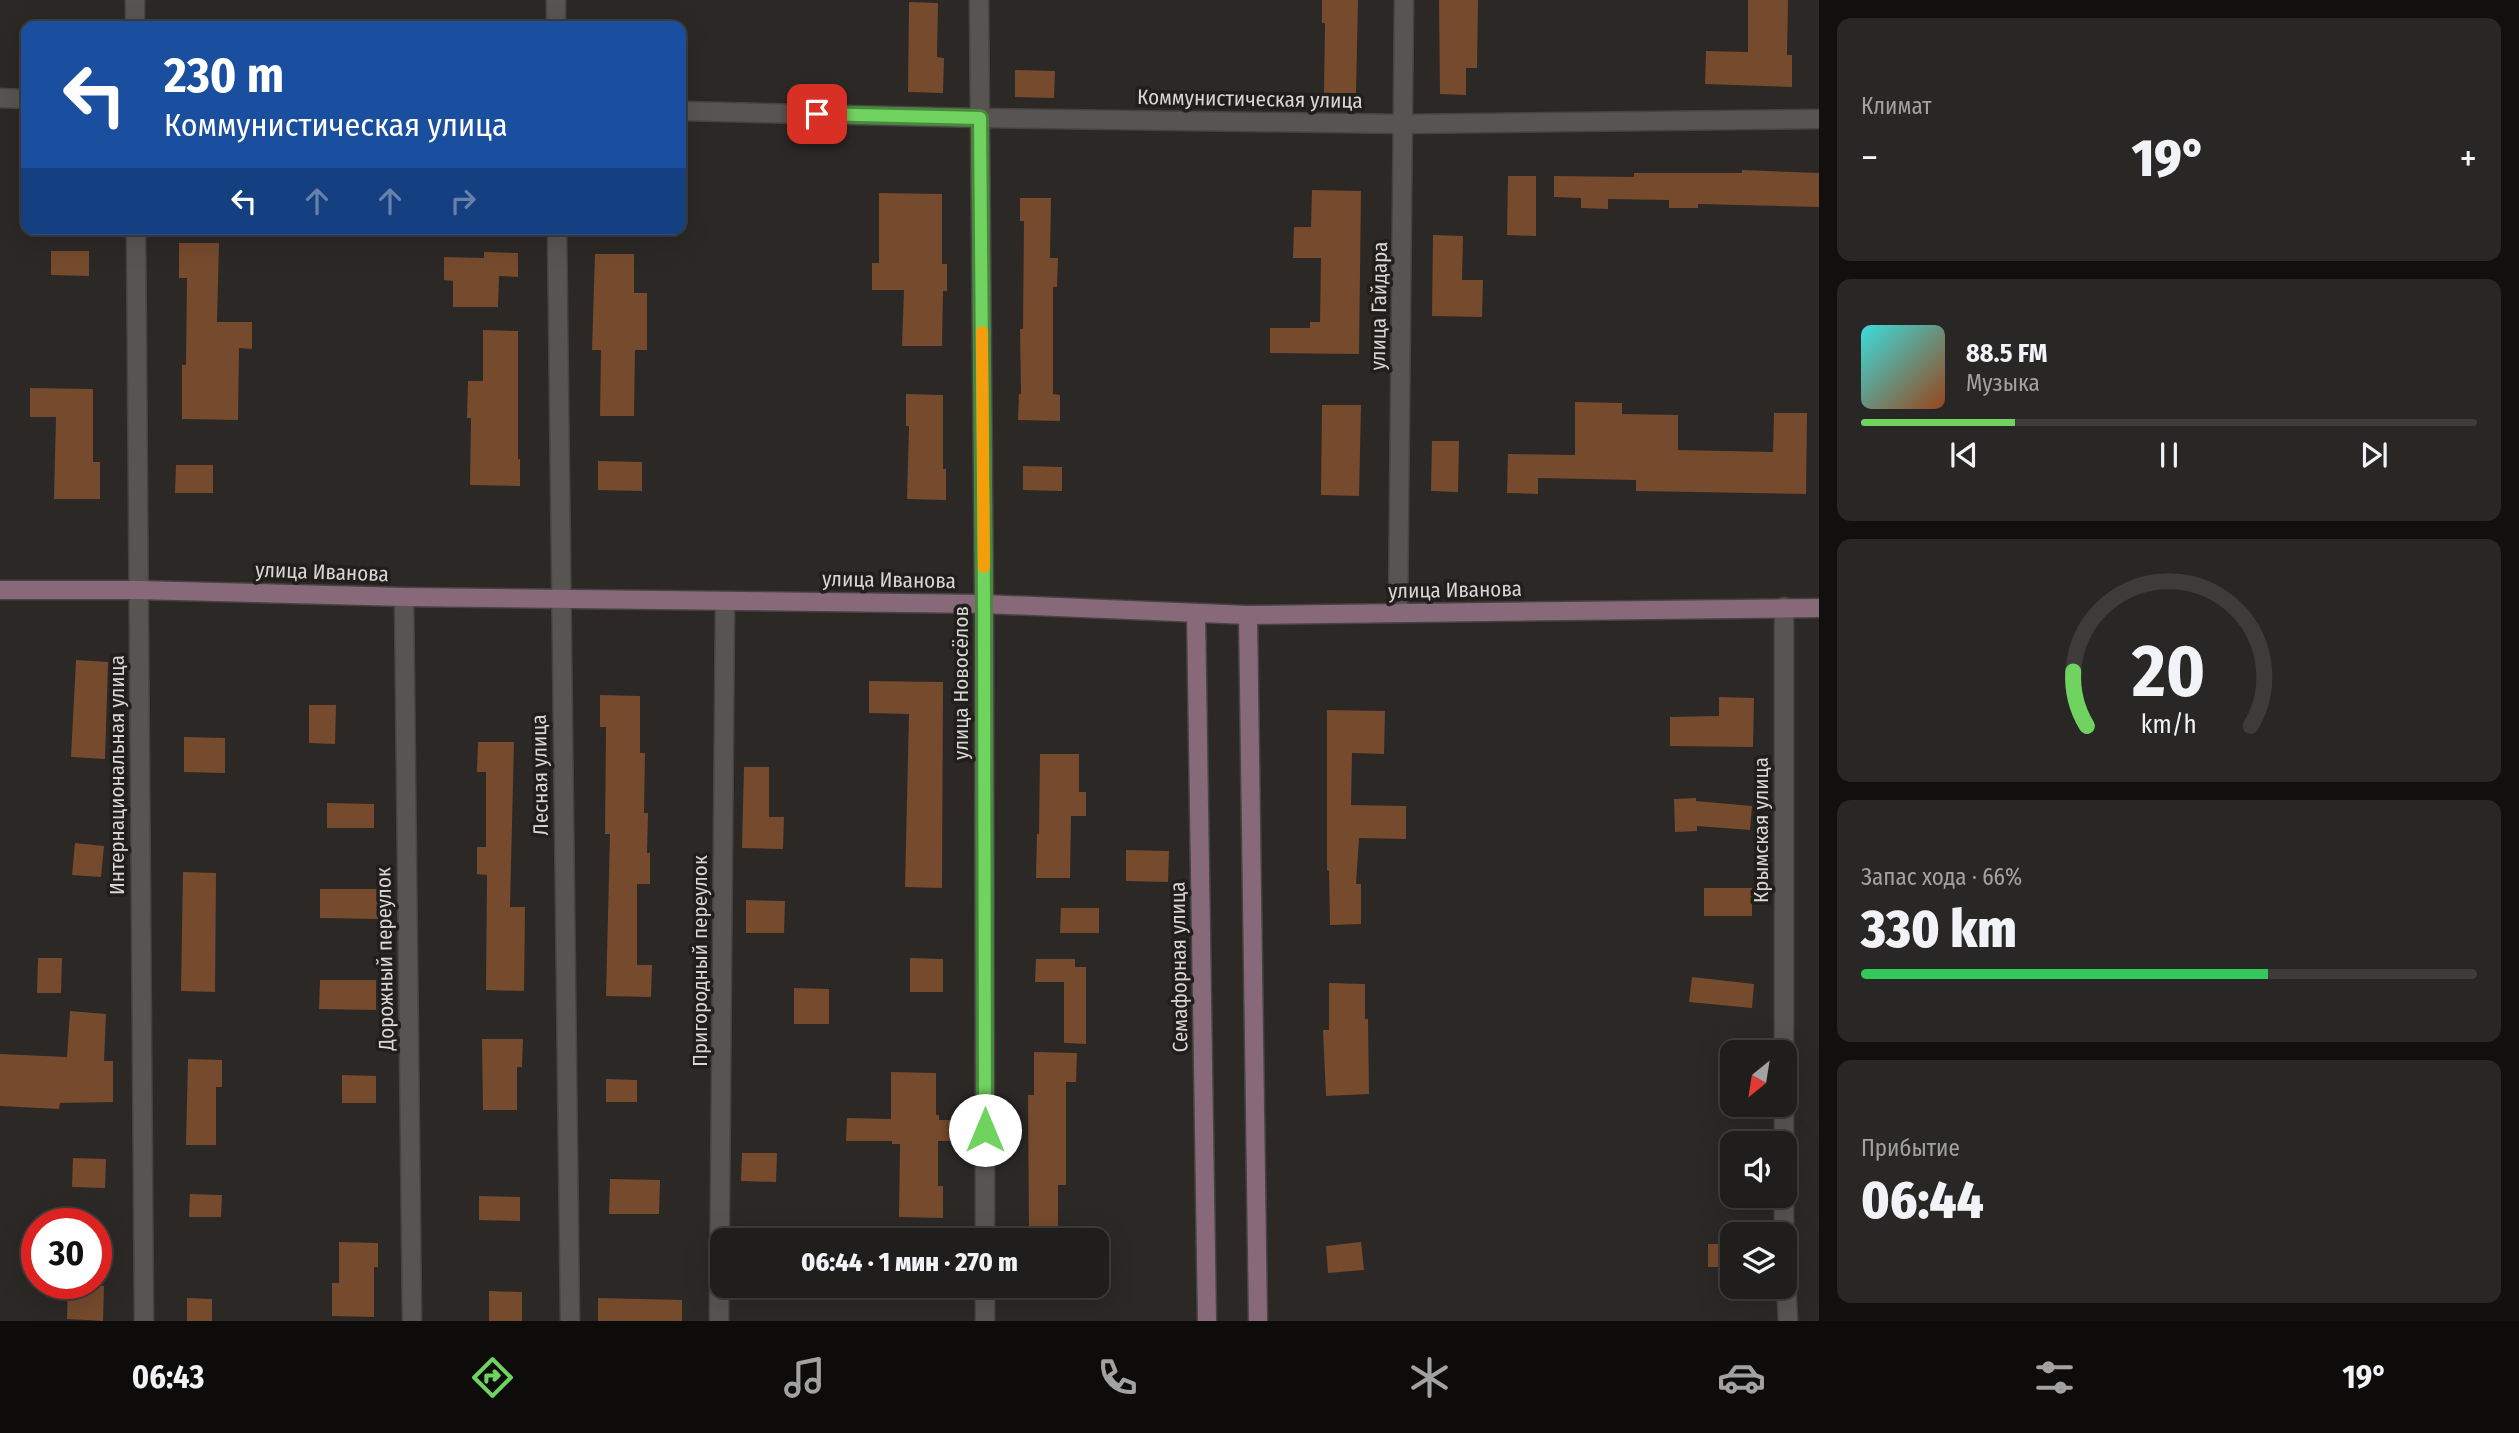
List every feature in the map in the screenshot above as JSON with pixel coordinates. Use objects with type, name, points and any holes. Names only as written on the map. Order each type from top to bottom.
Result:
[{"type":"street","points":[[135,0],[135,21]]},
{"type":"street","points":[[556,0],[556,21]]},
{"type":"street","name":"улица Новосёлов","points":[[979,0],[985,1228]]},
{"type":"street","name":"улица Гайдара","points":[[1398,613],[1404,0]]},
{"type":"street","points":[[0,98],[21,99]]},
{"type":"street","name":"Коммунистическая улица","points":[[686,111],[1404,124],[1819,119]]},
{"type":"street","name":"Интернациональная улица","points":[[136,235],[144,1321]]},
{"type":"street","name":"Лесная улица","points":[[556,235],[570,1321]]},
{"type":"street","name":"улица Иванова","points":[[0,590],[984,604],[1248,615],[1819,608]]},
{"type":"street","name":"Дорожный переулок","points":[[404,597],[412,1321]]},
{"type":"street","name":"Пригородный переулок","points":[[719,1321],[725,601]]},
{"type":"street","name":"Крымская улица","points":[[1784,607],[1784,1040]]},
{"type":"street","name":"Семафорная улица","points":[[1196,613],[1207,1321]]},
{"type":"street","points":[[1248,615],[1258,1321]]},
{"type":"street","points":[[985,1298],[985,1321]]},
{"type":"street","points":[[1787,1299],[1788,1321]]},
{"type":"building","points":[[1322,0],[1358,0],[1356,93],[1324,93],[1325,23],[1322,23]]},
{"type":"building","points":[[1439,0],[1478,0],[1477,68],[1466,68],[1466,95],[1440,94]]},
{"type":"building","points":[[1748,0],[1788,0],[1787,55],[1792,55],[1792,87],[1705,84],[1706,51],[1748,52]]},
{"type":"building","points":[[909,2],[938,3],[937,57],[944,58],[943,93],[908,92]]},
{"type":"building","points":[[1015,70],[1055,71],[1054,98],[1015,97]]},
{"type":"building","points":[[1742,170],[1819,173],[1819,207],[1698,204],[1698,208],[1669,208],[1669,200],[1608,199],[1608,209],[1581,208],[1581,198],[1554,197],[1554,176],[1634,177],[1634,173],[1742,173]]},
{"type":"building","points":[[1508,176],[1536,176],[1536,236],[1507,235]]},
{"type":"building","points":[[1312,190],[1361,191],[1359,354],[1270,353],[1270,328],[1310,328],[1310,322],[1320,322],[1321,258],[1293,258],[1294,227],[1311,227]]},
{"type":"building","points":[[879,193],[942,194],[942,264],[947,264],[947,291],[943,291],[942,346],[902,346],[904,290],[872,290],[872,263],[879,263]]},
{"type":"building","points":[[1020,198],[1051,198],[1050,258],[1058,258],[1057,287],[1053,287],[1053,394],[1060,395],[1060,421],[1018,420],[1021,394],[1020,329],[1023,329],[1024,221],[1020,221]]},
{"type":"building","points":[[1433,235],[1463,236],[1462,280],[1483,280],[1482,317],[1432,316]]},
{"type":"building","points":[[179,243],[219,243],[217,322],[252,322],[252,349],[239,348],[238,420],[182,419],[187,278],[179,278]]},
{"type":"building","points":[[51,251],[89,251],[89,276],[51,275]]},
{"type":"building","points":[[484,252],[518,253],[518,277],[499,276],[498,307],[453,307],[453,281],[444,280],[444,257],[484,258]]},
{"type":"building","points":[[595,254],[634,254],[634,293],[647,293],[647,350],[635,350],[634,416],[600,416],[601,350],[592,350]]},
{"type":"building","points":[[483,330],[518,331],[520,486],[470,485],[471,418],[467,418],[468,381],[483,381]]},
{"type":"building","points":[[30,388],[93,389],[93,462],[100,462],[100,499],[54,499],[56,417],[30,417]]},
{"type":"building","points":[[906,394],[943,395],[943,469],[946,469],[946,500],[907,499],[909,426],[906,426]]},
{"type":"building","points":[[1575,402],[1622,403],[1622,414],[1678,415],[1678,450],[1773,452],[1774,413],[1807,413],[1806,494],[1636,491],[1636,480],[1538,478],[1538,494],[1507,493],[1508,454],[1575,455]]},
{"type":"building","points":[[1322,405],[1361,405],[1359,496],[1321,495]]},
{"type":"building","points":[[1432,441],[1459,441],[1458,492],[1431,491]]},
{"type":"building","points":[[598,461],[642,462],[642,491],[598,490]]},
{"type":"building","points":[[176,465],[213,465],[213,493],[175,493]]},
{"type":"building","points":[[1023,466],[1062,467],[1062,491],[1023,490]]},
{"type":"building","points":[[76,660],[108,662],[105,759],[71,757]]},
{"type":"building","points":[[869,681],[943,682],[942,888],[905,887],[909,714],[869,713]]},
{"type":"building","points":[[600,695],[640,696],[640,753],[645,753],[644,813],[648,813],[647,853],[650,853],[650,884],[637,884],[637,965],[652,965],[651,997],[606,996],[610,834],[605,834],[606,727],[600,727]]},
{"type":"building","points":[[1719,697],[1754,698],[1753,747],[1670,746],[1670,717],[1719,716]]},
{"type":"building","points":[[309,705],[336,705],[335,744],[309,743]]},
{"type":"building","points":[[1327,710],[1385,711],[1384,754],[1352,753],[1351,805],[1406,806],[1406,839],[1359,838],[1356,884],[1361,884],[1361,924],[1330,925],[1327,870]]},
{"type":"building","points":[[184,737],[225,738],[225,773],[184,772]]},
{"type":"building","points":[[478,742],[514,742],[510,907],[525,907],[524,991],[486,990],[487,875],[477,874],[477,847],[486,847],[486,772],[477,772]]},
{"type":"building","points":[[1040,754],[1079,754],[1079,792],[1086,792],[1086,816],[1071,816],[1070,878],[1036,878]]},
{"type":"building","points":[[744,767],[769,767],[769,817],[784,817],[783,849],[742,848]]},
{"type":"building","points":[[1696,798],[1696,801],[1752,806],[1750,830],[1697,826],[1697,831],[1675,832],[1674,799]]},
{"type":"building","points":[[327,803],[374,804],[374,828],[327,828]]},
{"type":"building","points":[[75,843],[104,846],[101,877],[72,875]]},
{"type":"building","points":[[1126,850],[1169,851],[1168,882],[1126,881]]},
{"type":"building","points":[[183,872],[216,873],[215,992],[181,991]]},
{"type":"building","points":[[1704,888],[1752,888],[1752,916],[1704,916]]},
{"type":"building","points":[[320,889],[380,889],[379,919],[320,918]]},
{"type":"building","points":[[746,900],[785,901],[784,933],[746,933]]},
{"type":"building","points":[[1061,908],[1099,908],[1099,933],[1060,933]]},
{"type":"building","points":[[38,958],[62,958],[61,993],[37,993]]},
{"type":"building","points":[[910,958],[943,959],[943,992],[910,992]]},
{"type":"building","points":[[1036,959],[1075,959],[1075,967],[1086,967],[1086,1044],[1064,1043],[1064,982],[1035,982]]},
{"type":"building","points":[[1692,977],[1754,984],[1752,1008],[1689,1002]]},
{"type":"building","points":[[320,980],[376,980],[376,1010],[319,1009]]},
{"type":"building","points":[[1329,983],[1365,984],[1369,1094],[1326,1096],[1323,1030],[1329,1030]]},
{"type":"building","points":[[794,988],[829,989],[829,1024],[794,1024]]},
{"type":"building","points":[[70,1011],[106,1014],[104,1061],[113,1061],[113,1102],[60,1103],[59,1109],[0,1106],[0,1054],[67,1057]]},
{"type":"building","points":[[482,1039],[523,1039],[522,1067],[517,1067],[517,1110],[483,1110]]},
{"type":"building","points":[[1034,1052],[1077,1053],[1076,1082],[1066,1082],[1066,1185],[1058,1185],[1058,1228],[1029,1228],[1028,1095],[1034,1095]]},
{"type":"building","points":[[188,1059],[222,1060],[222,1087],[216,1087],[216,1145],[186,1145]]},
{"type":"building","points":[[891,1072],[936,1073],[936,1115],[939,1115],[939,1120],[951,1120],[951,1141],[938,1141],[938,1186],[943,1186],[943,1218],[899,1217],[900,1144],[892,1144],[892,1141],[846,1141],[847,1118],[891,1119]]},
{"type":"building","points":[[342,1075],[376,1076],[376,1103],[342,1103]]},
{"type":"building","points":[[606,1079],[637,1080],[637,1102],[606,1102]]},
{"type":"building","points":[[742,1153],[777,1153],[776,1182],[741,1181]]},
{"type":"building","points":[[73,1158],[106,1159],[105,1188],[72,1187]]},
{"type":"building","points":[[610,1179],[660,1180],[659,1214],[609,1214]]},
{"type":"building","points":[[190,1194],[222,1195],[221,1217],[189,1217]]},
{"type":"building","points":[[479,1196],[520,1197],[520,1221],[479,1220]]},
{"type":"building","points":[[339,1242],[378,1243],[378,1267],[374,1267],[374,1317],[332,1316],[332,1283],[339,1283]]},
{"type":"building","points":[[1361,1242],[1364,1270],[1328,1273],[1326,1246]]},
{"type":"building","points":[[1708,1244],[1720,1244],[1720,1267],[1708,1267]]},
{"type":"building","points":[[489,1291],[522,1292],[522,1321],[489,1321]]},
{"type":"building","points":[[187,1298],[212,1299],[212,1321],[187,1321]]},
{"type":"building","points":[[598,1298],[682,1300],[682,1321],[598,1321]]},
{"type":"building","points":[[68,1299],[104,1299],[103,1321],[67,1319]]},
{"type":"slow traffic","points":[[982,332],[984,567]]},
{"type":"route","points":[[817,114],[980,118],[985,1130]]}]
